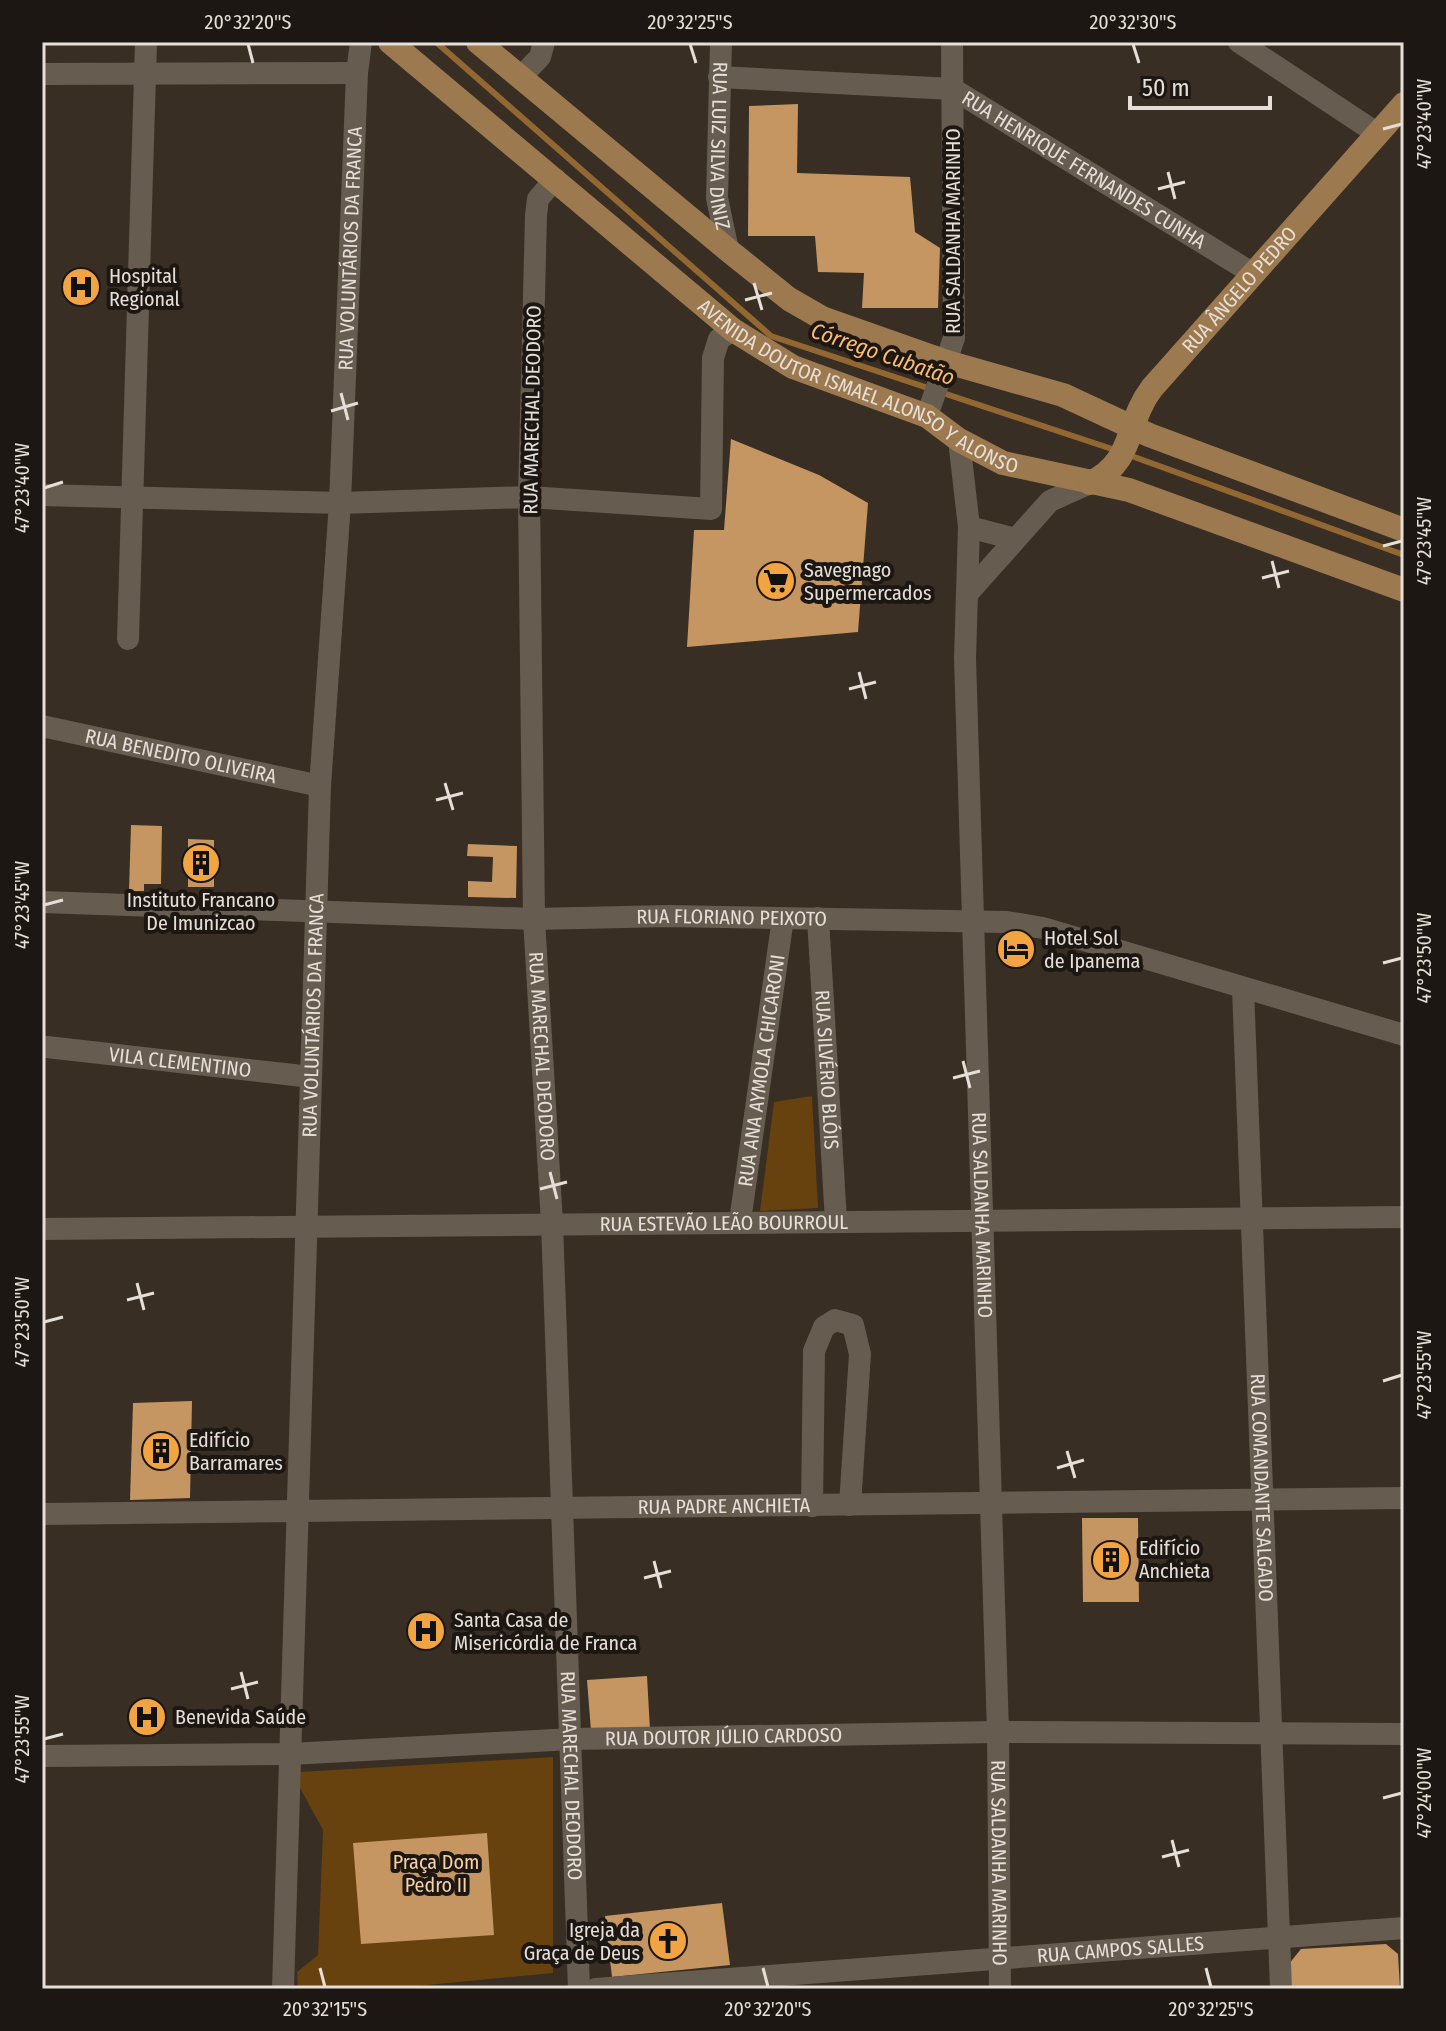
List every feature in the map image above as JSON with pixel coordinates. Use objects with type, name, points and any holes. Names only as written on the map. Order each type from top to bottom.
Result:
[{"type":"main road","name":"AVENIDA DOUTOR ISMAEL ALONSO Y ALONSO","points":[[390,42],[733,330],[793,367],[929,410],[959,440],[1003,463],[1101,477],[1404,590]]},
{"type":"main road","name":"AVENIDA DOUTOR ISMAEL ALONSO Y ALONSO","points":[[478,42],[789,299],[822,318],[944,369],[1063,395],[1130,434],[1404,530]]},
{"type":"main road","name":"RUA ÂNGELO PEDRO","points":[[1101,477],[1130,434],[1152,388],[1404,104]]},
{"type":"street","points":[[128,639],[146,42]]},
{"type":"street","name":"RUA VOLUNTÁRIOS DA FRANCA","points":[[283,1989],[320,786],[340,503],[357,73],[361,42]]},
{"type":"street","points":[[520,78],[540,57],[544,42]]},
{"type":"street","name":"RUA LUIZ SILVA DINIZ","points":[[721,42],[717,198],[728,250]]},
{"type":"street","name":"RUA SALDANHA MARINHO","points":[[929,410],[954,338],[952,42]]},
{"type":"street","points":[[1239,42],[1378,134]]},
{"type":"street","points":[[42,74],[357,73]]},
{"type":"street","name":"RUA HENRIQUE FERNANDES CUNHA","points":[[719,77],[953,89],[1252,273]]},
{"type":"street","name":"RUA MARECHAL DEODORO","points":[[555,179],[538,199],[536,215],[529,497],[534,919],[552,1223],[579,1989]]},
{"type":"street","points":[[42,495],[340,503],[529,497],[711,509],[713,358],[719,339],[733,330]]},
{"type":"street","name":"RUA SALDANHA MARINHO","points":[[959,440],[969,527],[965,658],[998,1732],[1000,1989]]},
{"type":"street","points":[[968,593],[1050,501],[1101,477]]},
{"type":"street","points":[[969,527],[1015,539]]},
{"type":"street","name":"RUA BENEDITO OLIVEIRA","points":[[42,726],[320,786]]},
{"type":"street","name":"RUA FLORIANO PEIXOTO","points":[[42,902],[534,919],[973,921],[1043,928],[1404,1035]]},
{"type":"street","name":"RUA ANA AYMOLA CHICARONI","points":[[740,1221],[783,918]]},
{"type":"street","name":"RUA SILVÉRIO BLÓIS","points":[[818,918],[836,1221]]},
{"type":"street","name":"RUA COMANDANTE SALGADO","points":[[1243,988],[1281,1989]]},
{"type":"street","name":"VILA CLEMENTINO","points":[[47,1047],[311,1077]]},
{"type":"street","name":"RUA ESTEVÃO LEÃO BOURROUL","points":[[42,1229],[307,1224],[1404,1217]]},
{"type":"street","points":[[812,1506],[814,1351],[824,1327],[835,1320],[853,1325],[860,1354],[850,1505]]},
{"type":"street","name":"RUA PADRE ANCHIETA","points":[[42,1514],[1404,1498]]},
{"type":"street","name":"RUA DOUTOR JÚLIO CARDOSO","points":[[42,1756],[290,1754],[572,1739],[998,1732],[1270,1736],[1404,1734]]},
{"type":"street","name":"RUA CAMPOS SALLES","points":[[596,1989],[1279,1935],[1404,1928]]},
{"type":"green space","points":[[812,1096],[818,1208],[760,1211],[774,1102]]},
{"type":"green space","name":"Praça Dom Pedro II","points":[[553,1757],[553,1973],[386,1989],[298,1989],[297,1972],[318,1955],[323,1830],[299,1786],[300,1772]]},
{"type":"building","points":[[798,104],[797,173],[910,177],[915,232],[940,248],[938,308],[862,308],[864,273],[818,272],[815,236],[748,236],[749,106]]},
{"type":"building","name":"Savegnago Supermercados","points":[[731,439],[819,475],[868,503],[858,632],[687,647],[694,530],[724,530]]},
{"type":"building","points":[[131,825],[162,826],[161,884],[144,884],[144,891],[129,891]]},
{"type":"building","name":"Instituto Francano De Imunizcao","points":[[188,839],[214,840],[214,887],[188,887]]},
{"type":"building","points":[[468,844],[517,846],[516,898],[468,897],[468,881],[492,882],[493,857],[467,856]]},
{"type":"building","name":"Edifício Barramares","points":[[192,1401],[190,1498],[130,1500],[133,1403]]},
{"type":"building","name":"Edifício Anchieta","points":[[1082,1518],[1138,1518],[1139,1602],[1083,1602]]},
{"type":"building","points":[[647,1676],[650,1730],[591,1731],[587,1680]]},
{"type":"building","points":[[487,1833],[494,1935],[361,1944],[353,1843]]},
{"type":"building","name":"Igreja da Graça de Deus","points":[[722,1903],[730,1965],[612,1977],[605,1916]]},
{"type":"building","points":[[1386,1944],[1398,1954],[1400,1989],[1289,1989],[1288,1965],[1301,1949]]},
{"type":"waterway","name":"Córrego Cubatão","points":[[436,42],[771,336],[1115,450]]},
{"type":"waterway","name":"Córrego Cubatão","points":[[1126,454],[1404,555]]},
{"type":"place","name":"Hospital Regional","points":[[81,287]]},
{"type":"place","name":"Savegnago Supermercados","points":[[776,581]]},
{"type":"place","name":"Instituto Francano De Imunizcao","points":[[201,863]]},
{"type":"place","name":"Hotel Sol de Ipanema","points":[[1016,949]]},
{"type":"place","name":"Edifício Barramares","points":[[161,1451]]},
{"type":"place","name":"Edifício Anchieta","points":[[1111,1560]]},
{"type":"place","name":"Santa Casa de Misericórdia de Franca","points":[[426,1631]]},
{"type":"place","name":"Benevida Saúde","points":[[147,1717]]},
{"type":"place","name":"Igreja da Graça de Deus","points":[[668,1941]]}]
